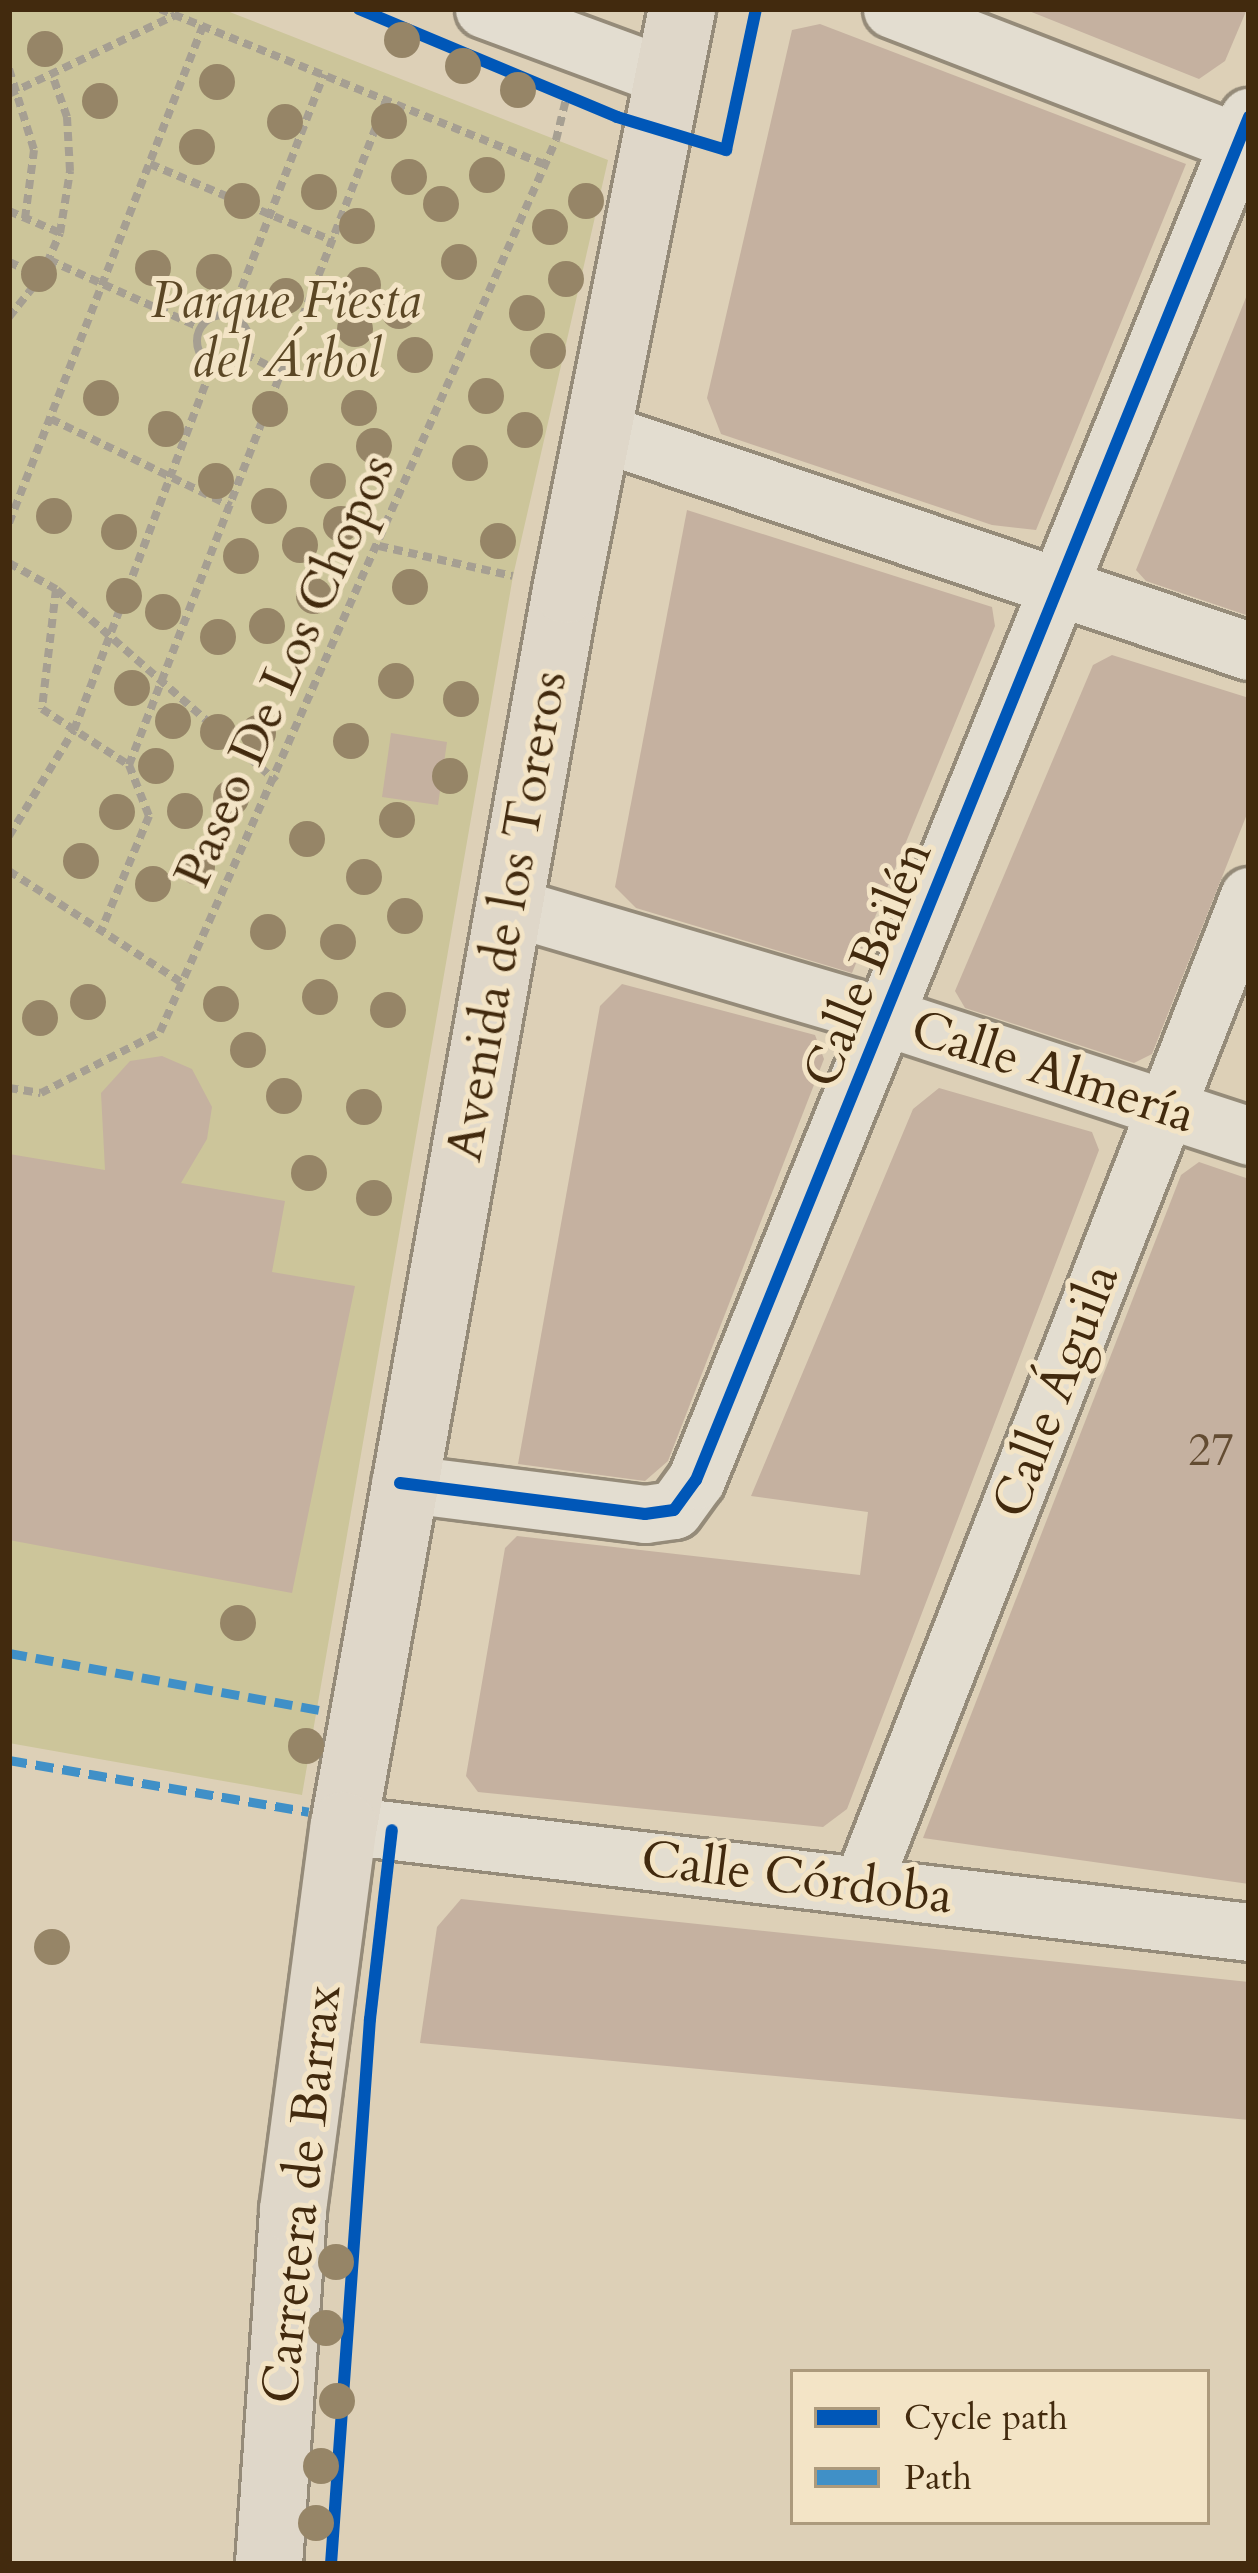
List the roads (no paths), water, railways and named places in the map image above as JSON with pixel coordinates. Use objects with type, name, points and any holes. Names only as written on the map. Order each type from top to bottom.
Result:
[{"type":"main road","name":"Avenida de los Toreros","points":[[344,1825],[400,1483],[512,907],[566,590],[682,9]]},
{"type":"main road","name":"Carretera de Barrax","points":[[269,2564],[293,2210],[344,1825]]},
{"type":"street","points":[[484,9],[571,68],[665,76]]},
{"type":"street","points":[[892,9],[1245,136]]},
{"type":"street","name":"Calle Bailén","points":[[400,1483],[645,1514],[674,1510],[696,1480],[889,1018],[1245,136]]},
{"type":"street","points":[[597,431],[1249,651]]},
{"type":"street","name":"Calle Águila","points":[[862,1885],[1249,896]]},
{"type":"street","name":"Calle Almería","points":[[512,907],[889,1018],[1249,1136]]},
{"type":"street","name":"Calle Córdoba","points":[[344,1825],[1249,1932]]},
{"type":"park label","name":"Parque Fiesta del Árbol","points":[[286,331]]}]
